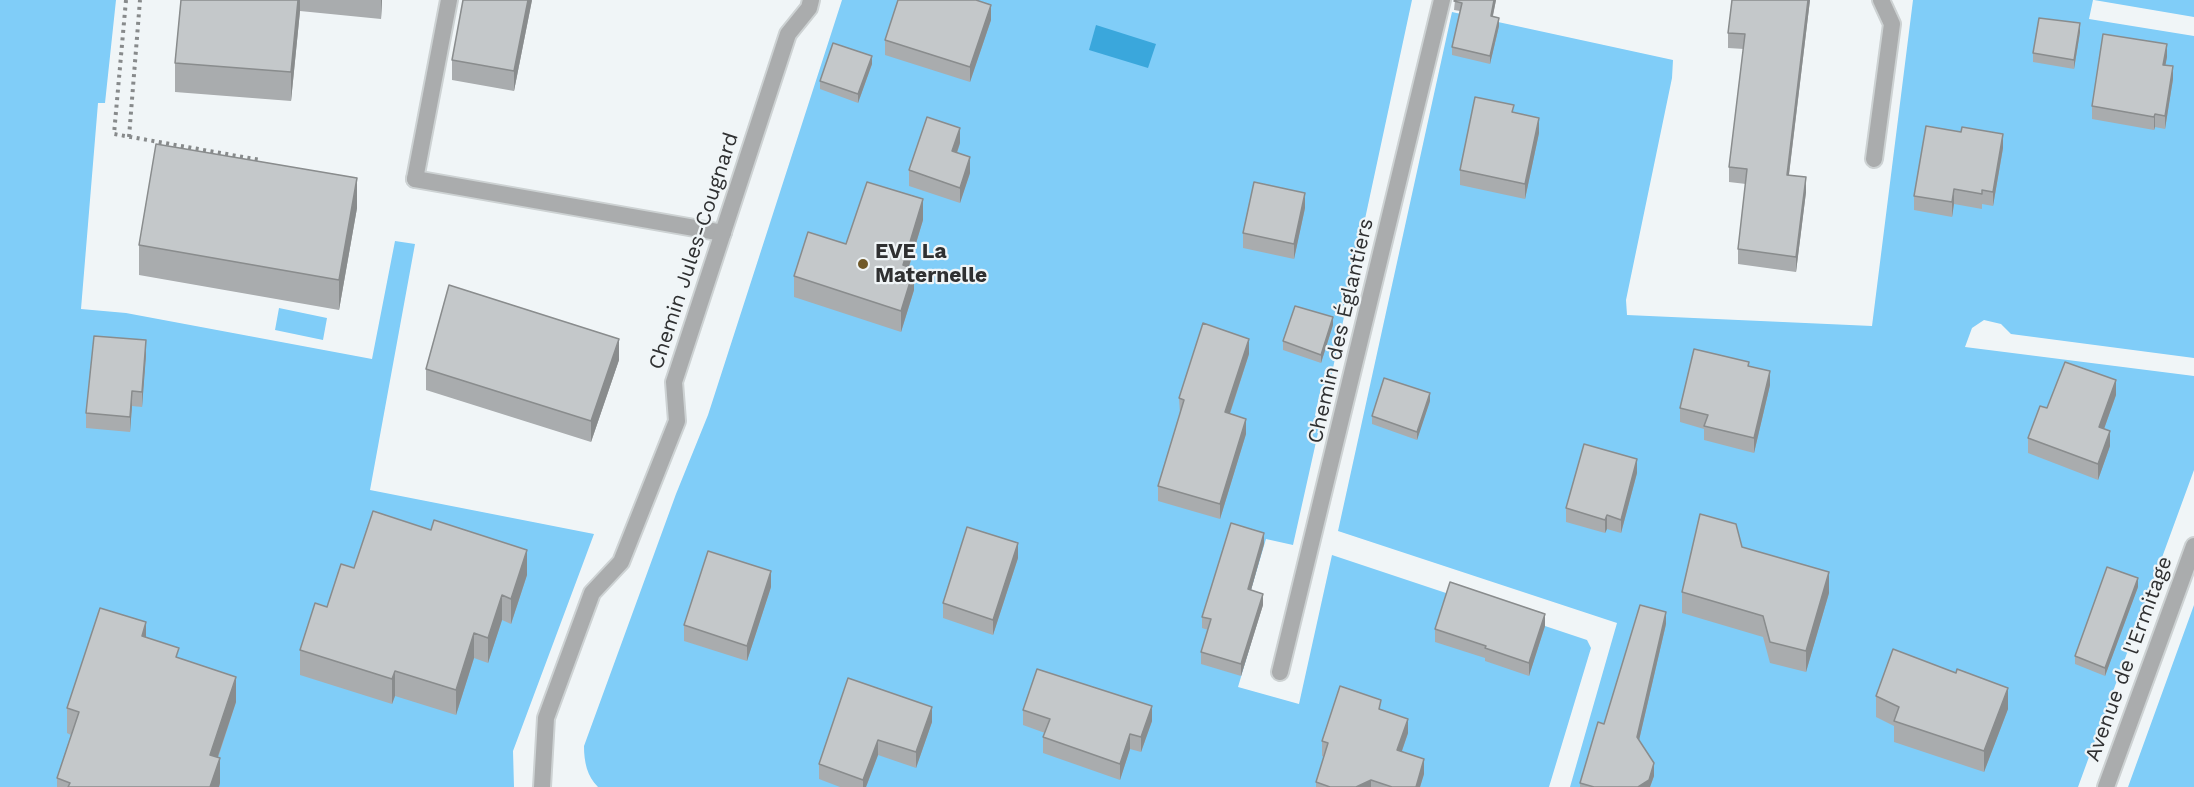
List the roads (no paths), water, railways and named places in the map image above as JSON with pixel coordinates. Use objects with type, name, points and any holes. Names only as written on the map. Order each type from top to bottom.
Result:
[{"type":"street","points":[[449,0],[415,179],[723,233]]},
{"type":"street","name":"Chemin Jules-Cougnard","points":[[542,787],[546,718],[592,593],[621,562],[677,421],[674,382],[788,34],[809,8],[812,0]]},
{"type":"street","name":"Chemin des Églantiers","points":[[1280,672],[1315,536],[1442,0]]},
{"type":"street","points":[[1874,159],[1892,24],[1881,0]]},
{"type":"street","name":"Avenue de l'Ermitage","points":[[2106,787],[2194,546]]},
{"type":"place","name":"EVE La Maternelle","points":[[863,264]]}]
